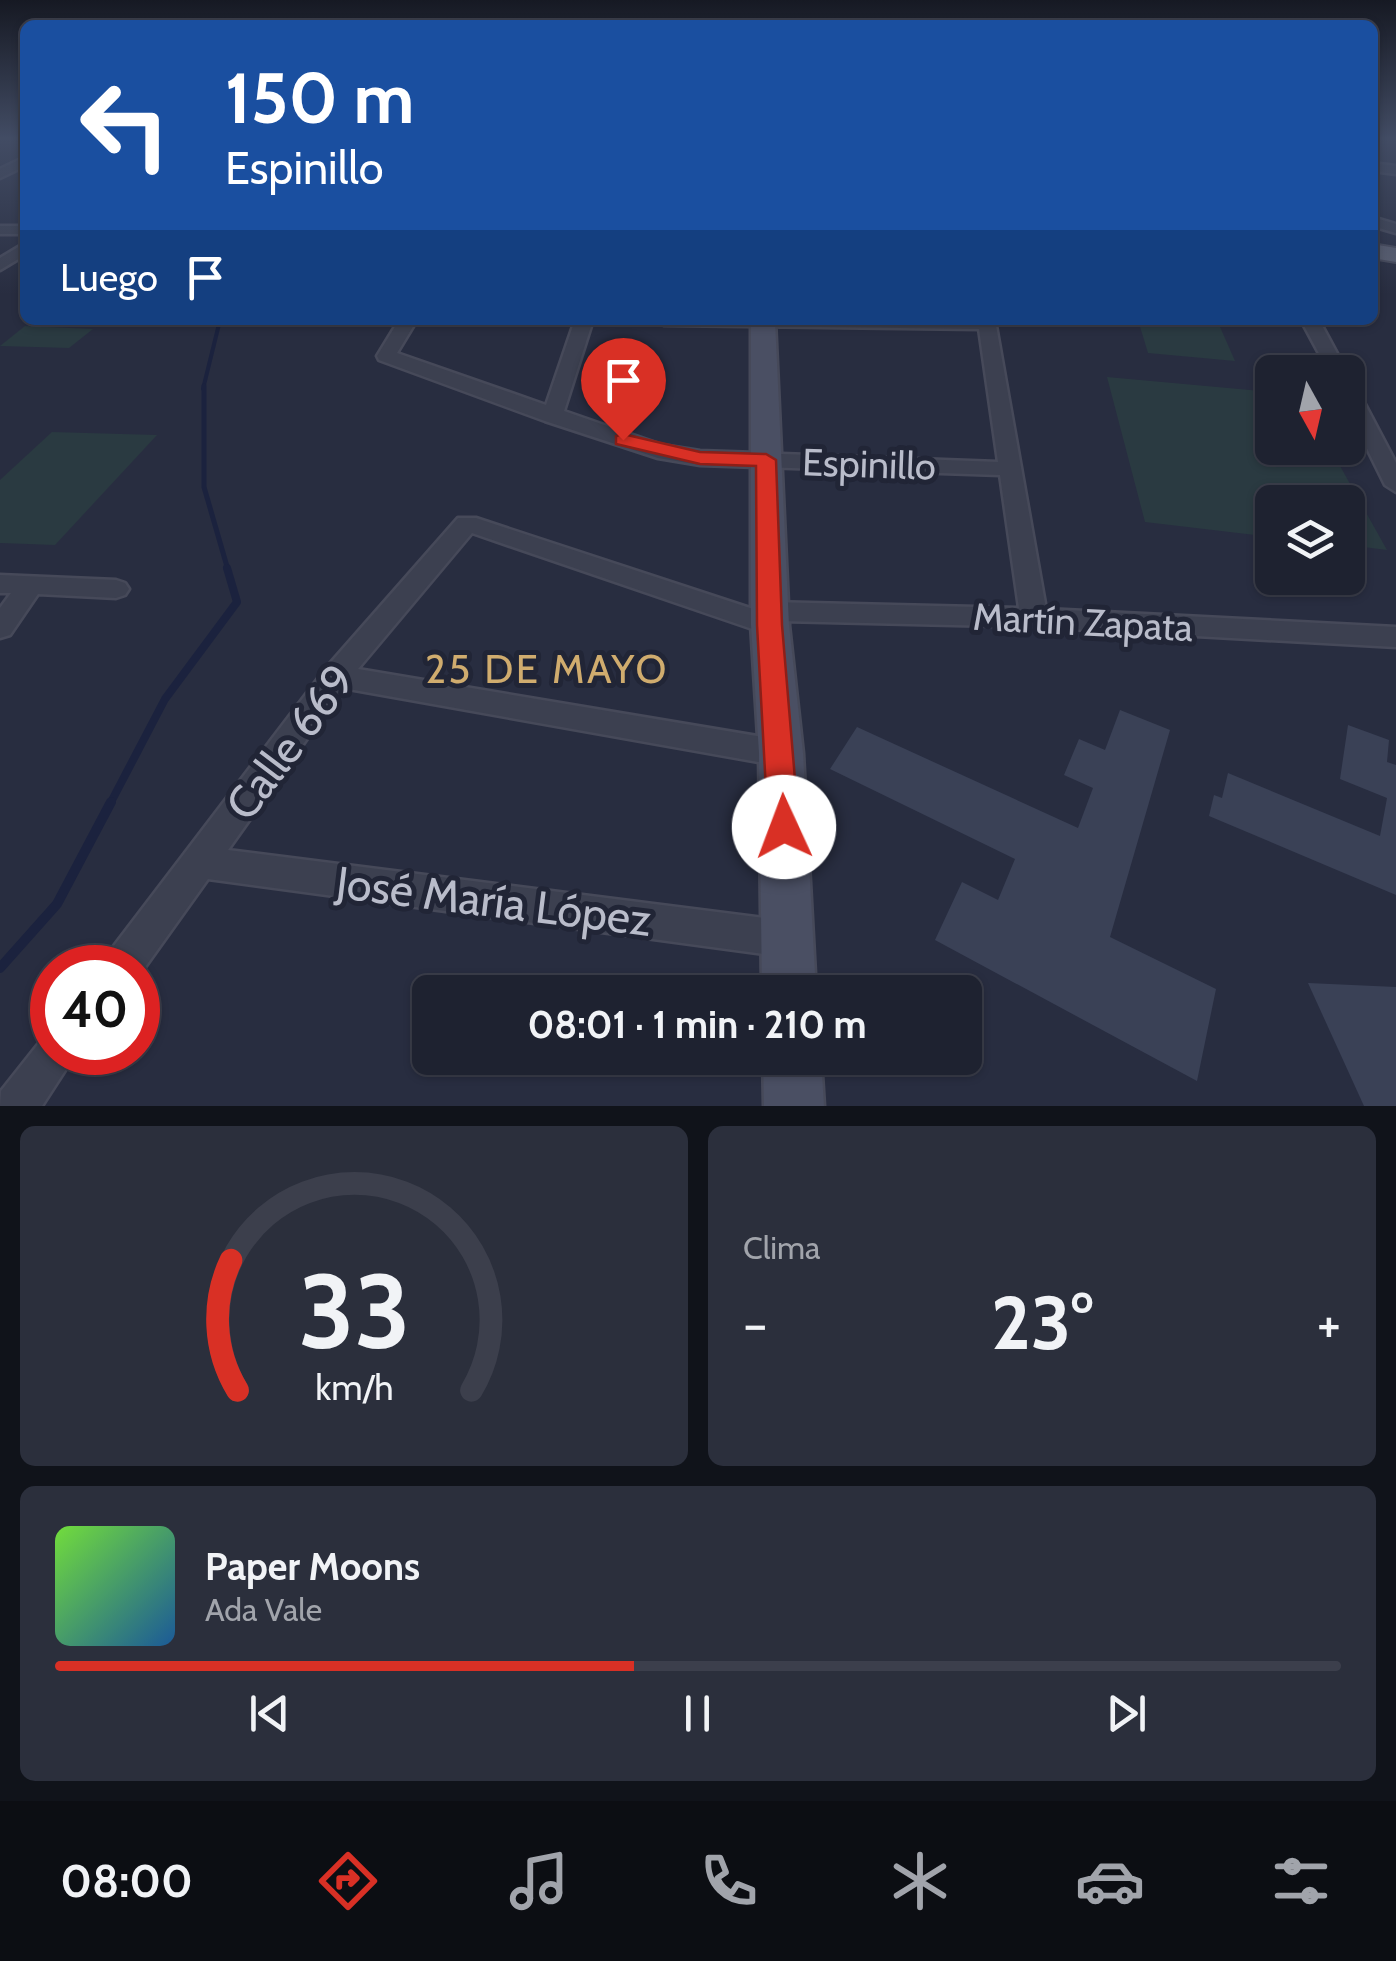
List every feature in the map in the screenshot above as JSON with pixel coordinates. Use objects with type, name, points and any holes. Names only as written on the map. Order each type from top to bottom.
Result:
[{"type":"street","name":"Espinillo","points":[[405,325],[386,356],[658,451],[700,458],[1008,469]]},
{"type":"street","points":[[552,417],[582,325]]},
{"type":"street","points":[[763,325],[769,618],[781,753],[788,975]]},
{"type":"street","points":[[987,325],[1034,618]]},
{"type":"street","points":[[1313,325],[1329,355]]},
{"type":"street","points":[[1365,424],[1396,485]]},
{"type":"street","name":"Martín Zapata","points":[[467,523],[769,618],[1034,618],[1396,637]]},
{"type":"street","name":"Calle 669","points":[[138,945],[336,676],[467,523]]},
{"type":"street","points":[[0,584],[116,588]]},
{"type":"street","points":[[0,628],[32,586]]},
{"type":"street","points":[[336,676],[781,753]]},
{"type":"street","name":"José María López","points":[[201,862],[786,939]]},
{"type":"street","points":[[16,1106],[39,1075]]},
{"type":"street","points":[[793,1075],[794,1106]]},
{"type":"shaded area","points":[[1140,325],[1219,325],[1235,361],[1148,353]]},
{"type":"shaded area","points":[[25,326],[93,329],[69,348],[0,346]]},
{"type":"shaded area","points":[[1107,377],[1255,390],[1255,465],[1340,465],[1351,485],[1255,485],[1255,535],[1145,522]]},
{"type":"shaded area","points":[[52,432],[157,435],[55,545],[0,543],[0,480]]},
{"type":"shaded area","points":[[1365,511],[1387,550],[1365,547]]},
{"type":"building","points":[[1120,710],[1170,730],[1110,937],[1216,989],[1197,1081],[935,940],[962,882],[998,900],[1015,859],[830,769],[857,727],[1078,828],[1093,788],[1064,775],[1079,739],[1105,750]]},
{"type":"building","points":[[1348,725],[1389,740],[1387,762],[1396,765],[1396,895],[1209,816],[1214,795],[1222,798],[1228,773],[1380,836],[1387,798],[1340,779]]},
{"type":"building","points":[[1308,983],[1396,987],[1396,1106],[1364,1106]]},
{"type":"waterway","points":[[203,389],[219,325]]},
{"type":"waterway","points":[[204,386],[204,487],[228,570]]},
{"type":"waterway","points":[[110,804],[165,699],[237,602],[227,568]]},
{"type":"waterway","points":[[0,968],[57,904],[111,802]]},
{"type":"district","name":"25 DE MAYO","points":[[547,668]]},
{"type":"route","points":[[623,440],[700,458],[766,460],[770,625],[784,827]]}]
